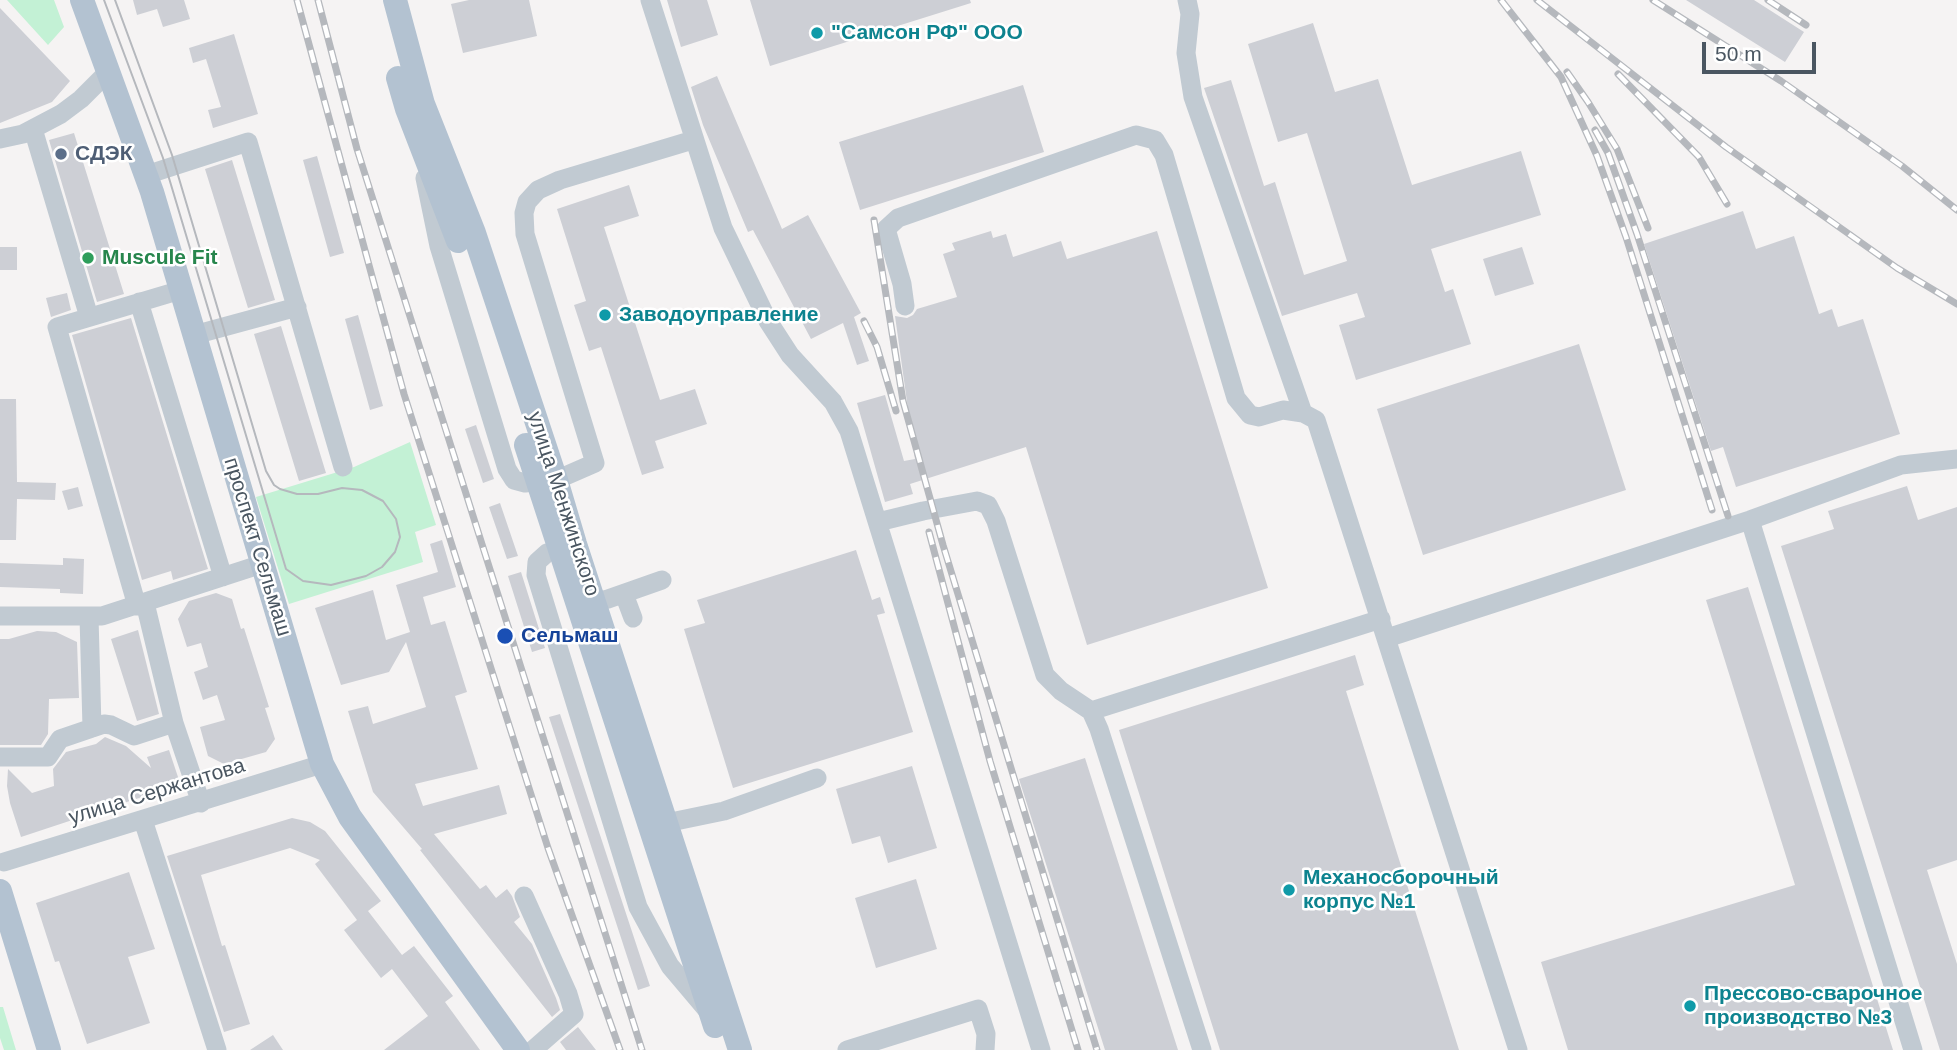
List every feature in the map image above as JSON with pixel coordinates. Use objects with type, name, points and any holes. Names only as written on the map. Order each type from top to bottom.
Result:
[{"type":"main road","name":"проспект Сельмаш","points":[[82,0],[146,175],[322,764],[350,817],[518,1048]]},
{"type":"main road","name":"улица Менжинского","points":[[377,0],[414,129],[458,239],[547,480],[575,544],[587,604],[711,1014],[728,1047]]},
{"type":"main road","name":"улица Менжинского","points":[[395,0],[423,104],[474,233],[547,480],[559,549],[587,604],[666,823],[728,1047]]},
{"type":"main road","points":[[0,891],[49,1050]]},
{"type":"street","points":[[650,0],[723,228],[768,321],[790,355],[833,402],[849,431],[1041,1050]]},
{"type":"street","points":[[1186,0],[1191,14],[1186,53],[1193,97],[1303,413]]},
{"type":"street","points":[[0,139],[33,129],[61,114],[81,99],[108,72]]},
{"type":"street","points":[[33,129],[89,317]]},
{"type":"street","points":[[905,306],[902,284],[886,229],[898,218],[1136,135],[1155,140],[1164,155],[1236,398],[1250,415],[1259,417],[1283,410],[1303,413],[1317,420],[1518,1050]]},
{"type":"street","points":[[547,480],[595,463],[525,234],[524,213],[527,202],[538,190],[560,180],[693,140]]},
{"type":"street","points":[[146,175],[248,142],[343,467]]},
{"type":"street","points":[[181,290],[57,327],[174,723],[201,803]]},
{"type":"street","points":[[139,302],[223,577]]},
{"type":"street","points":[[194,335],[297,307]]},
{"type":"street","points":[[1091,710],[1384,628],[1750,520],[1901,465],[1957,459]]},
{"type":"street","points":[[878,523],[977,501],[988,505],[996,521],[1045,675],[1060,691],[1091,710],[1202,1050]]},
{"type":"street","points":[[1750,520],[1913,1050]]},
{"type":"street","points":[[559,549],[537,562],[536,575],[638,907],[670,966],[711,1014]]},
{"type":"street","points":[[0,617],[102,616],[262,564]]},
{"type":"street","points":[[587,604],[624,594],[662,579]]},
{"type":"street","points":[[624,594],[633,618]]},
{"type":"street","points":[[89,616],[97,730]]},
{"type":"street","points":[[0,757],[48,757],[60,739],[97,730],[107,724],[134,736],[174,723]]},
{"type":"street","name":"улица Сержантова","points":[[4,862],[322,764]]},
{"type":"street","points":[[666,823],[724,811],[817,778]]},
{"type":"street","points":[[143,820],[216,1050]]},
{"type":"street","points":[[518,1048],[574,1014],[568,994],[524,896]]},
{"type":"street","points":[[847,1050],[978,1009],[986,1034],[985,1050]]},
{"type":"green space","points":[[7,0],[54,0],[64,27],[48,45]]},
{"type":"green space","points":[[410,442],[436,525],[415,532],[423,562],[289,604],[256,497],[354,467]]},
{"type":"green space","points":[[0,1007],[3,1007],[16,1050],[4,1050],[0,1038]]},
{"type":"building","points":[[133,0],[184,0],[190,19],[163,27],[157,9],[137,15]]},
{"type":"building","points":[[469,0],[529,0],[537,36],[463,53],[451,4]]},
{"type":"building","points":[[667,0],[707,0],[718,35],[681,47]]},
{"type":"building","name":"\"Самсон РФ\" ООО","points":[[750,0],[970,0],[971,3],[770,66]]},
{"type":"building","points":[[1686,0],[1754,0],[1804,32],[1785,62]]},
{"type":"building","points":[[0,8],[70,81],[52,102],[0,123]]},
{"type":"building","points":[[1313,23],[1335,92],[1378,79],[1412,185],[1521,151],[1541,215],[1431,249],[1445,292],[1453,289],[1471,344],[1356,380],[1339,325],[1365,317],[1357,293],[1282,316],[1204,88],[1231,80],[1264,186],[1275,182],[1304,275],[1347,261],[1307,133],[1278,142],[1248,44]]},
{"type":"building","points":[[234,34],[258,114],[213,128],[208,110],[221,107],[206,59],[193,63],[189,48]]},
{"type":"building","points":[[717,76],[782,229],[808,215],[861,313],[854,317],[869,361],[857,365],[843,323],[811,339],[753,230],[748,232],[703,125],[691,87]]},
{"type":"building","points":[[1023,85],[1044,152],[860,210],[839,142]]},
{"type":"building","points":[[74,133],[124,294],[97,302],[49,140]]},
{"type":"building","points":[[317,156],[344,253],[330,257],[303,160]]},
{"type":"building","points":[[232,160],[275,300],[248,308],[205,169]]},
{"type":"building","name":"Заводоуправление","points":[[629,185],[639,216],[604,227],[660,400],[695,389],[707,424],[655,441],[664,468],[642,475],[601,347],[589,351],[574,305],[586,301],[557,209]]},
{"type":"building","points":[[1743,211],[1756,249],[1794,236],[1819,314],[1832,309],[1838,327],[1863,319],[1900,434],[1736,487],[1723,447],[1711,451],[1644,244]]},
{"type":"building","points":[[991,231],[993,238],[1006,234],[1013,257],[1061,241],[1067,259],[1157,231],[1268,588],[1087,645],[1026,447],[910,484],[913,494],[885,502],[857,403],[885,395],[904,461],[915,459],[895,316],[907,318],[917,309],[957,297],[943,254],[955,250],[952,243]]},
{"type":"building","points":[[0,247],[17,247],[17,270],[0,270]]},
{"type":"building","points":[[1522,247],[1534,284],[1495,296],[1483,259]]},
{"type":"building","points":[[67,293],[71,310],[51,317],[46,298]]},
{"type":"building","points":[[358,315],[383,406],[370,410],[345,319]]},
{"type":"building","points":[[131,318],[208,569],[173,580],[171,571],[142,580],[72,335]]},
{"type":"building","points":[[281,326],[326,473],[299,481],[254,334]]},
{"type":"building","points":[[1579,344],[1626,490],[1423,555],[1377,409]]},
{"type":"building","points":[[0,399],[16,399],[17,482],[56,483],[55,500],[17,499],[16,540],[0,540]]},
{"type":"building","points":[[476,425],[494,479],[483,483],[465,429]]},
{"type":"building","points":[[1907,486],[1918,520],[1957,507],[1957,860],[1927,870],[1957,964],[1957,1050],[1940,1050],[1781,546],[1834,529],[1828,511]]},
{"type":"building","points":[[78,487],[83,506],[68,510],[62,491]]},
{"type":"building","points":[[500,503],[518,556],[507,559],[489,507]]},
{"type":"building","points":[[442,540],[456,587],[423,597],[431,625],[445,621],[467,692],[455,696],[478,769],[415,784],[423,806],[499,785],[507,814],[434,834],[480,889],[486,885],[496,898],[507,889],[512,896],[520,917],[514,922],[532,944],[560,1010],[552,1017],[420,850],[422,849],[373,792],[348,711],[368,706],[373,724],[426,707],[406,642],[389,672],[341,685],[315,608],[373,590],[386,640],[410,632],[396,585],[438,572],[430,544]]},
{"type":"building","points":[[856,550],[872,600],[880,597],[885,613],[877,615],[913,732],[733,788],[684,629],[705,623],[697,600]]},
{"type":"building","points":[[63,558],[84,559],[83,594],[60,593],[60,589],[0,587],[0,563],[63,565]]},
{"type":"building","points":[[521,572],[545,648],[532,652],[508,576]]},
{"type":"building","name":"Прессово-сварочное производство №3","points":[[1748,587],[1893,1050],[1568,1050],[1541,962],[1795,885],[1706,600]]},
{"type":"building","points":[[216,593],[232,599],[241,629],[244,628],[269,707],[265,708],[275,739],[266,752],[224,764],[208,756],[200,727],[225,720],[217,695],[203,700],[194,672],[208,667],[201,643],[187,647],[178,619],[189,601]]},
{"type":"building","points":[[138,630],[159,714],[137,721],[111,639]]},
{"type":"building","points":[[37,631],[56,632],[77,642],[79,698],[49,699],[48,734],[41,745],[0,745],[0,639]]},
{"type":"building","name":"Механосборочный корпус №1","points":[[1355,655],[1364,685],[1346,691],[1459,1050],[1220,1050],[1119,730]]},
{"type":"building","points":[[560,714],[650,986],[638,990],[549,717]]},
{"type":"building","points":[[105,737],[126,746],[151,768],[147,757],[169,750],[179,780],[149,790],[151,794],[21,837],[10,803],[8,769],[32,793],[54,786],[53,769],[66,752],[96,744]]},
{"type":"building","points":[[1085,758],[1178,1050],[1105,1050],[1019,779]]},
{"type":"building","points":[[912,766],[937,848],[888,863],[880,836],[852,844],[836,789]]},
{"type":"building","points":[[292,818],[310,822],[325,831],[381,901],[368,911],[402,955],[414,946],[453,996],[445,1002],[480,1050],[384,1050],[428,1016],[392,969],[381,978],[344,930],[357,920],[315,864],[320,860],[290,848],[201,875],[222,946],[225,945],[250,1024],[224,1032],[167,856]]},
{"type":"building","points":[[129,872],[155,949],[128,957],[150,1023],[87,1044],[59,961],[55,962],[36,903]]},
{"type":"building","points":[[916,879],[937,949],[876,968],[855,898]]},
{"type":"building","points":[[578,1027],[596,1050],[566,1050],[560,1042]]},
{"type":"building","points":[[273,1035],[283,1050],[250,1050]]},
{"type":"tram line","points":[[104,0],[163,158],[286,569],[303,581],[331,585],[366,576],[382,567],[395,552],[400,537],[396,519],[383,501],[362,490],[342,488],[318,494],[297,494],[274,485],[266,471],[172,155],[115,0]]},
{"type":"railway","points":[[297,0],[404,394],[548,848],[620,1050]]},
{"type":"railway","points":[[318,0],[357,149],[642,1050]]},
{"type":"railway","points":[[1501,0],[1561,77],[1597,156],[1626,237],[1712,510]]},
{"type":"railway","points":[[1537,0],[1726,147],[1897,268],[1957,304]]},
{"type":"railway","points":[[1653,0],[1781,81],[1902,166],[1957,210]]},
{"type":"railway","points":[[1768,0],[1806,25]]},
{"type":"railway","points":[[1567,72],[1617,149],[1648,228]]},
{"type":"railway","points":[[1618,74],[1699,157],[1727,204]]},
{"type":"railway","points":[[1595,130],[1608,153],[1637,234],[1728,516]]},
{"type":"railway","points":[[874,220],[903,401],[943,545],[1097,1050]]},
{"type":"railway","points":[[864,321],[877,347],[896,411]]},
{"type":"railway","points":[[929,532],[990,761],[1078,1050]]},
{"type":"place","name":"\"Самсон РФ\" ООО","points":[[817,33]]},
{"type":"place","name":"СДЭК","points":[[61,154]]},
{"type":"place","name":"Muscule Fit","points":[[88,258]]},
{"type":"place","name":"Заводоуправление","points":[[605,315]]},
{"type":"place","name":"Сельмаш","points":[[505,636]]},
{"type":"place","name":"Механосборочный корпус №1","points":[[1289,890]]},
{"type":"place","name":"Прессово-сварочное производство №3","points":[[1690,1006]]}]
